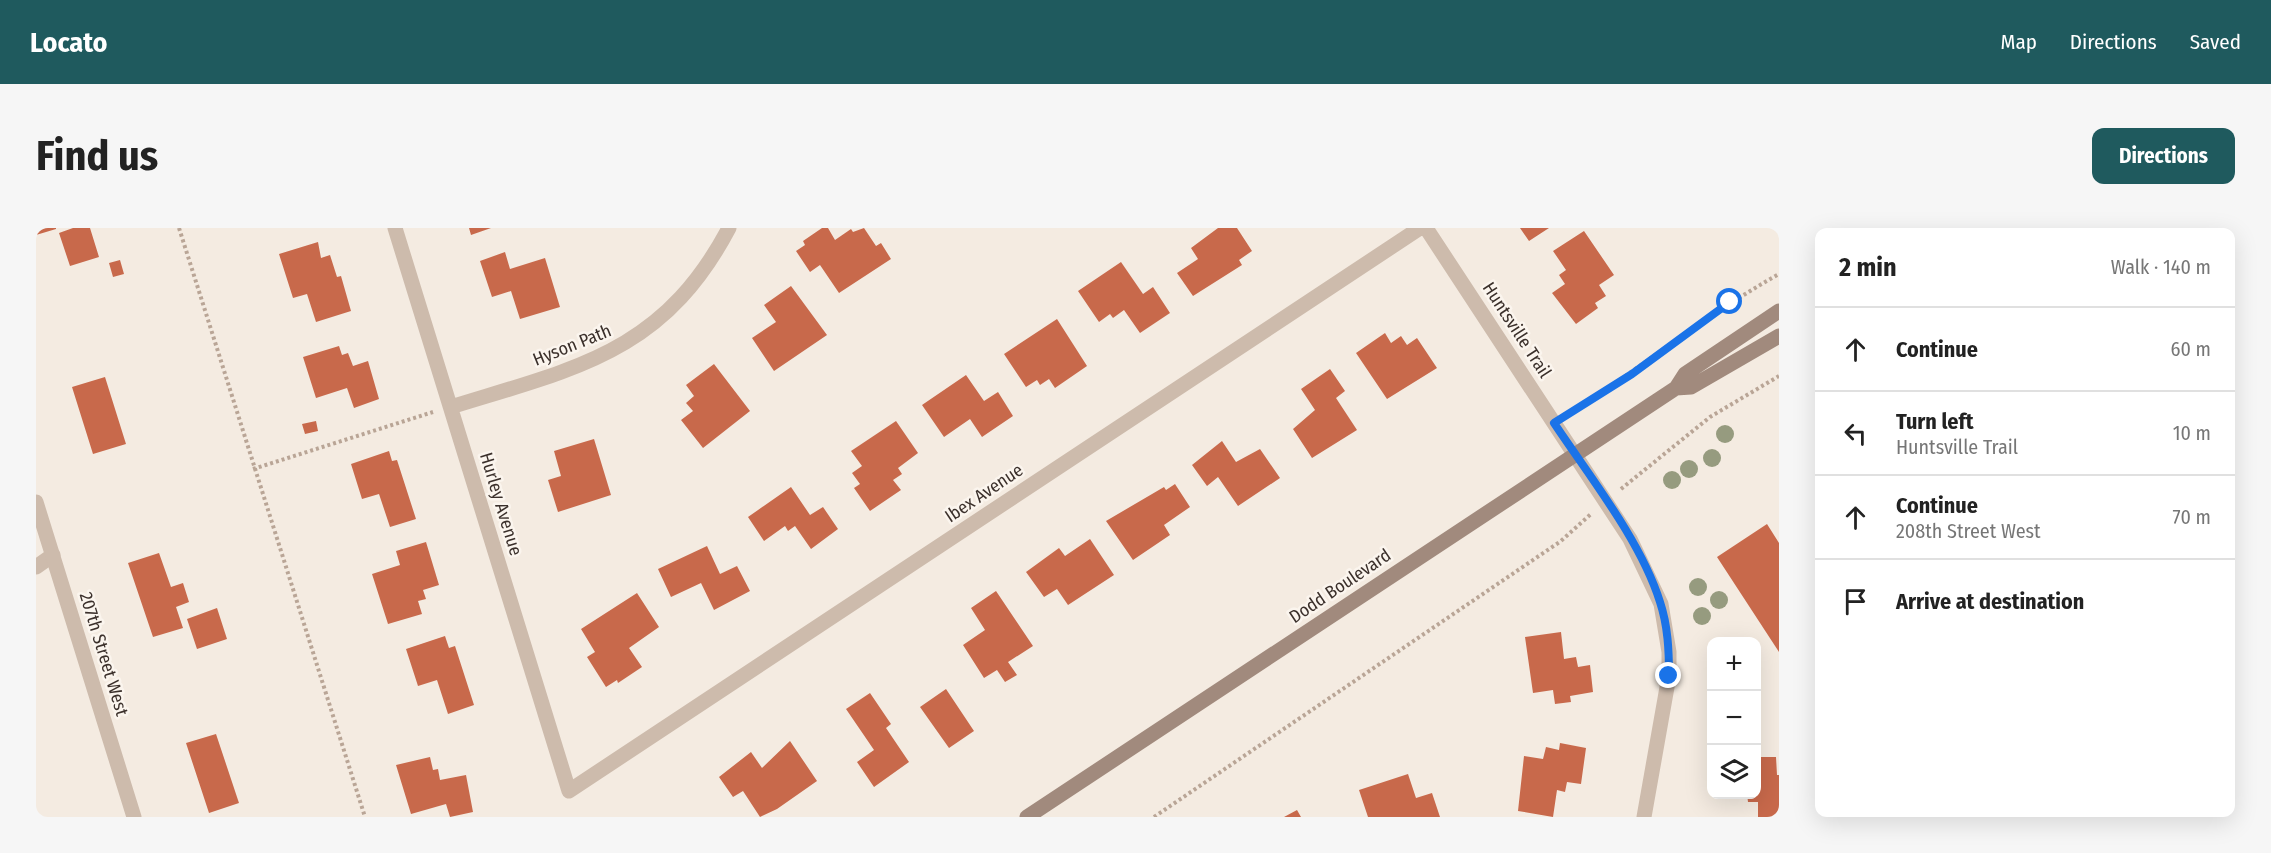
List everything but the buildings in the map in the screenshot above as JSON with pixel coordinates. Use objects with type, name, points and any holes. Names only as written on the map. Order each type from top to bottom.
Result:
[{"type":"main road","name":"Dodd Boulevard","points":[[1027,817],[1676,388],[1685,374],[1779,311]]},
{"type":"main road","name":"Dodd Boulevard","points":[[1676,388],[1691,387],[1779,336]]},
{"type":"street","name":"Hurley Avenue","points":[[395,228],[569,791]]},
{"type":"street","name":"Hyson Path","points":[[451,407],[589,363],[639,336],[681,300],[714,256],[729,228]]},
{"type":"street","name":"Ibex Avenue","points":[[569,791],[1420,228]]},
{"type":"street","name":"Huntsville Trail","points":[[1426,228],[1606,501],[1642,560],[1661,604],[1666,627],[1669,676],[1644,817]]},
{"type":"street","name":"207th Street West","points":[[36,502],[134,817]]},
{"type":"street","points":[[36,567],[53,555]]},
{"type":"path","points":[[179,228],[364,817]]},
{"type":"path","points":[[1554,423],[1632,374],[1730,302],[1779,274]]},
{"type":"path","points":[[1154,817],[1561,541],[1606,501],[1710,417],[1779,376]]},
{"type":"path","points":[[253,469],[451,407]]},
{"type":"route","points":[[1669,676],[1666,627],[1653,582],[1630,539],[1554,423],[1632,374],[1730,302]]}]
